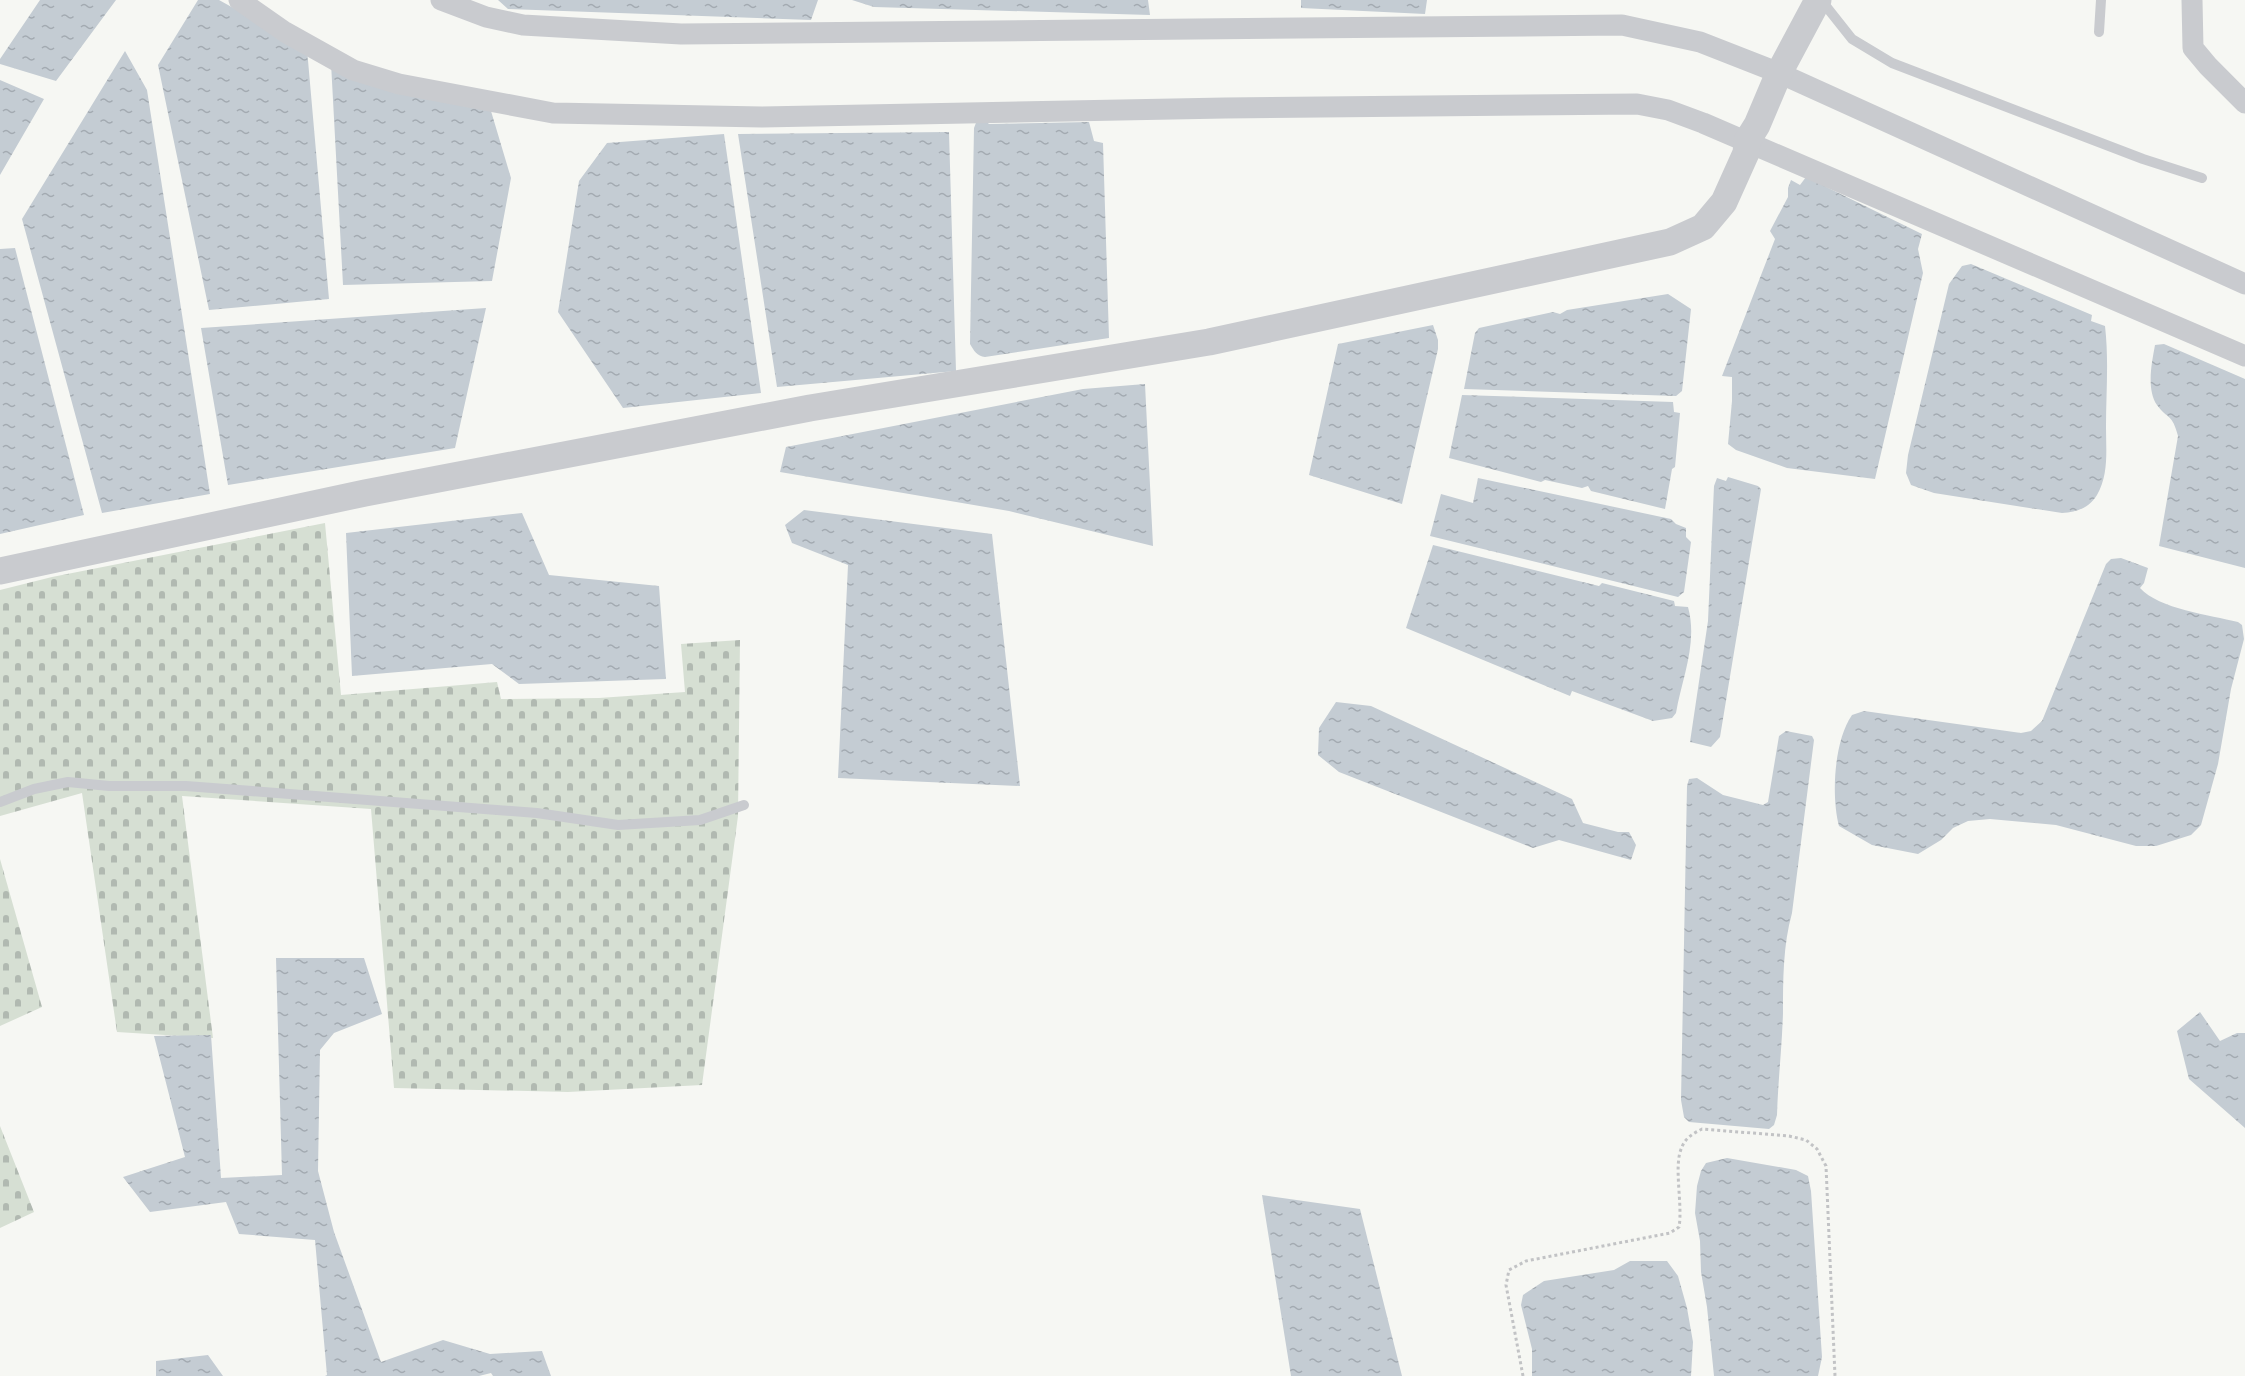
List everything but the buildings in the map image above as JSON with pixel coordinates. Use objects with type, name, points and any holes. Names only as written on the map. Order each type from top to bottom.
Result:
[{"type":"street","points":[[239,0],[285,32],[353,70],[399,84],[553,113],[762,117],[1225,108],[1637,104],[1752,133],[2245,356]]},
{"type":"street","points":[[441,0],[486,17],[523,26],[681,34],[1622,25],[1700,42],[2245,284]]},
{"type":"street","points":[[0,571],[365,493],[764,417],[1209,342],[1670,242],[1702,227],[1724,202],[1777,78],[1820,0]]},
{"type":"street","points":[[2192,0],[2193,48],[2245,103]]},
{"type":"lane","points":[[1820,0],[1852,39],[1892,63],[2123,152],[2202,178]]},
{"type":"lane","points":[[2099,32],[2101,0]]},
{"type":"lane","points":[[0,802],[34,789],[68,782],[109,786],[186,786],[525,812],[618,825],[700,820],[744,805]]},
{"type":"path","points":[[1523,1376],[1506,1285],[1509,1270],[1526,1260],[1670,1233],[1679,1227],[1681,1215],[1679,1155],[1682,1145],[1702,1129],[1789,1136],[1806,1140],[1817,1149],[1826,1166],[1835,1376]]},
{"type":"green space","points":[[325,523],[341,695],[497,682],[501,699],[599,698],[685,692],[681,644],[740,640],[738,816],[702,1085],[568,1092],[394,1088],[371,809],[182,796],[213,1038],[117,1032],[82,793],[0,816],[0,590],[52,577]]},
{"type":"green space","points":[[0,859],[42,1007],[0,1026]]},
{"type":"green space","points":[[0,1126],[34,1212],[0,1228]]},
{"type":"water","points":[[40,0],[116,0],[56,81],[0,64],[0,59]]},
{"type":"water","points":[[198,0],[219,0],[307,49],[329,299],[209,310],[158,65]]},
{"type":"water","points":[[498,0],[818,0],[811,20],[508,9]]},
{"type":"water","points":[[852,0],[1148,0],[1150,15],[874,7]]},
{"type":"water","points":[[1301,0],[1427,0],[1425,14],[1301,8]]},
{"type":"water","points":[[125,51],[147,90],[210,494],[102,513],[22,219]]},
{"type":"water","points":[[331,63],[491,111],[511,178],[492,281],[343,285]]},
{"type":"water","points":[[0,80],[44,99],[0,175]]},
{"type":"water","points":[[979,115],[989,124],[1089,122],[1094,141],[1103,143],[1109,338],[985,357],[971,347],[974,128]]},
{"type":"water","points":[[949,132],[956,371],[777,387],[738,134]]},
{"type":"water","points":[[724,134],[761,393],[623,408],[558,312],[579,181],[607,143]]},
{"type":"water","points":[[1806,177],[1922,234],[1918,249],[1923,273],[1875,479],[1787,468],[1736,450],[1728,444],[1732,377],[1722,376],[1775,239],[1770,231],[1788,197],[1791,180],[1800,185]]},
{"type":"water","points":[[15,248],[84,515],[0,534],[0,249]]},
{"type":"water","points":[[1971,264],[2092,315],[2091,321],[2105,326],[2107,364],[2105,470],[2097,495],[2090,503],[2073,512],[2062,513],[1934,493],[1911,485],[1906,473],[1908,455],[1949,284],[1962,266]]},
{"type":"water","points":[[1668,294],[1691,309],[1682,391],[1676,396],[1464,389],[1475,333],[1479,328],[1553,312],[1560,314],[1567,310]]},
{"type":"water","points":[[486,308],[455,448],[228,485],[201,328]]},
{"type":"water","points":[[1433,325],[1438,340],[1438,349],[1402,504],[1309,475],[1338,344]]},
{"type":"water","points":[[2164,344],[2245,379],[2245,568],[2159,546],[2178,436],[2174,424],[2157,405],[2152,391],[2152,359],[2155,345]]},
{"type":"water","points":[[1145,384],[1153,546],[1009,511],[780,472],[786,447],[1083,389]]},
{"type":"water","points":[[1462,395],[1673,402],[1674,412],[1680,413],[1675,467],[1672,469],[1665,509],[1591,491],[1588,486],[1582,488],[1545,480],[1541,482],[1449,458]]},
{"type":"water","points":[[1728,477],[1761,489],[1720,737],[1711,747],[1690,742],[1708,621],[1714,486],[1717,478],[1726,481]]},
{"type":"water","points":[[1478,478],[1671,519],[1686,528],[1686,537],[1691,542],[1684,592],[1678,597],[1430,536],[1441,494],[1473,503]]},
{"type":"water","points":[[804,510],[992,534],[1020,786],[838,778],[848,565],[792,543],[785,525]]},
{"type":"water","points":[[522,513],[549,575],[659,586],[666,679],[519,684],[492,664],[352,676],[346,533]]},
{"type":"water","points":[[1433,545],[1599,586],[1602,583],[1674,601],[1675,606],[1688,607],[1691,620],[1690,647],[1676,713],[1672,718],[1653,721],[1572,691],[1570,696],[1406,628]]},
{"type":"water","points":[[2121,558],[2148,568],[2144,583],[2140,588],[2159,601],[2242,625],[2244,639],[2231,689],[2218,764],[2201,825],[2191,835],[2156,846],[2136,846],[2056,825],[1990,819],[1968,821],[1953,828],[1941,840],[1918,854],[1872,845],[1839,826],[1835,800],[1836,769],[1841,739],[1852,715],[1864,711],[2021,733],[2031,731],[2042,721],[2106,564],[2111,559]]},
{"type":"water","points":[[1336,702],[1371,706],[1572,799],[1583,823],[1618,832],[1629,832],[1636,845],[1631,860],[1559,840],[1533,848],[1339,772],[1318,755],[1319,728]]},
{"type":"water","points":[[1786,731],[1812,736],[1814,740],[1792,913],[1785,950],[1777,1115],[1774,1125],[1769,1129],[1689,1122],[1684,1117],[1681,1100],[1687,786],[1689,779],[1697,778],[1723,795],[1763,805],[1768,802],[1779,736]]},
{"type":"water","points":[[276,958],[364,958],[382,1014],[334,1033],[320,1050],[318,1171],[334,1232],[381,1362],[443,1340],[490,1354],[542,1351],[551,1376],[493,1376],[491,1373],[479,1376],[325,1376],[327,1375],[315,1240],[239,1234],[226,1202],[150,1212],[123,1177],[185,1157],[154,1036],[211,1035],[221,1178],[282,1175]]},
{"type":"water","points":[[2200,1012],[2220,1041],[2237,1033],[2245,1033],[2245,1128],[2189,1079],[2177,1031]]},
{"type":"water","points":[[1727,1158],[1796,1170],[1808,1176],[1811,1191],[1822,1357],[1818,1376],[1714,1376],[1695,1213],[1697,1186],[1701,1171],[1706,1163]]},
{"type":"water","points":[[1262,1195],[1360,1209],[1402,1376],[1291,1376]]},
{"type":"water","points":[[1630,1261],[1667,1261],[1678,1276],[1693,1342],[1691,1376],[1532,1376],[1532,1349],[1521,1305],[1523,1295],[1544,1281],[1614,1270]]},
{"type":"water","points":[[208,1355],[223,1376],[156,1376],[156,1361]]}]
